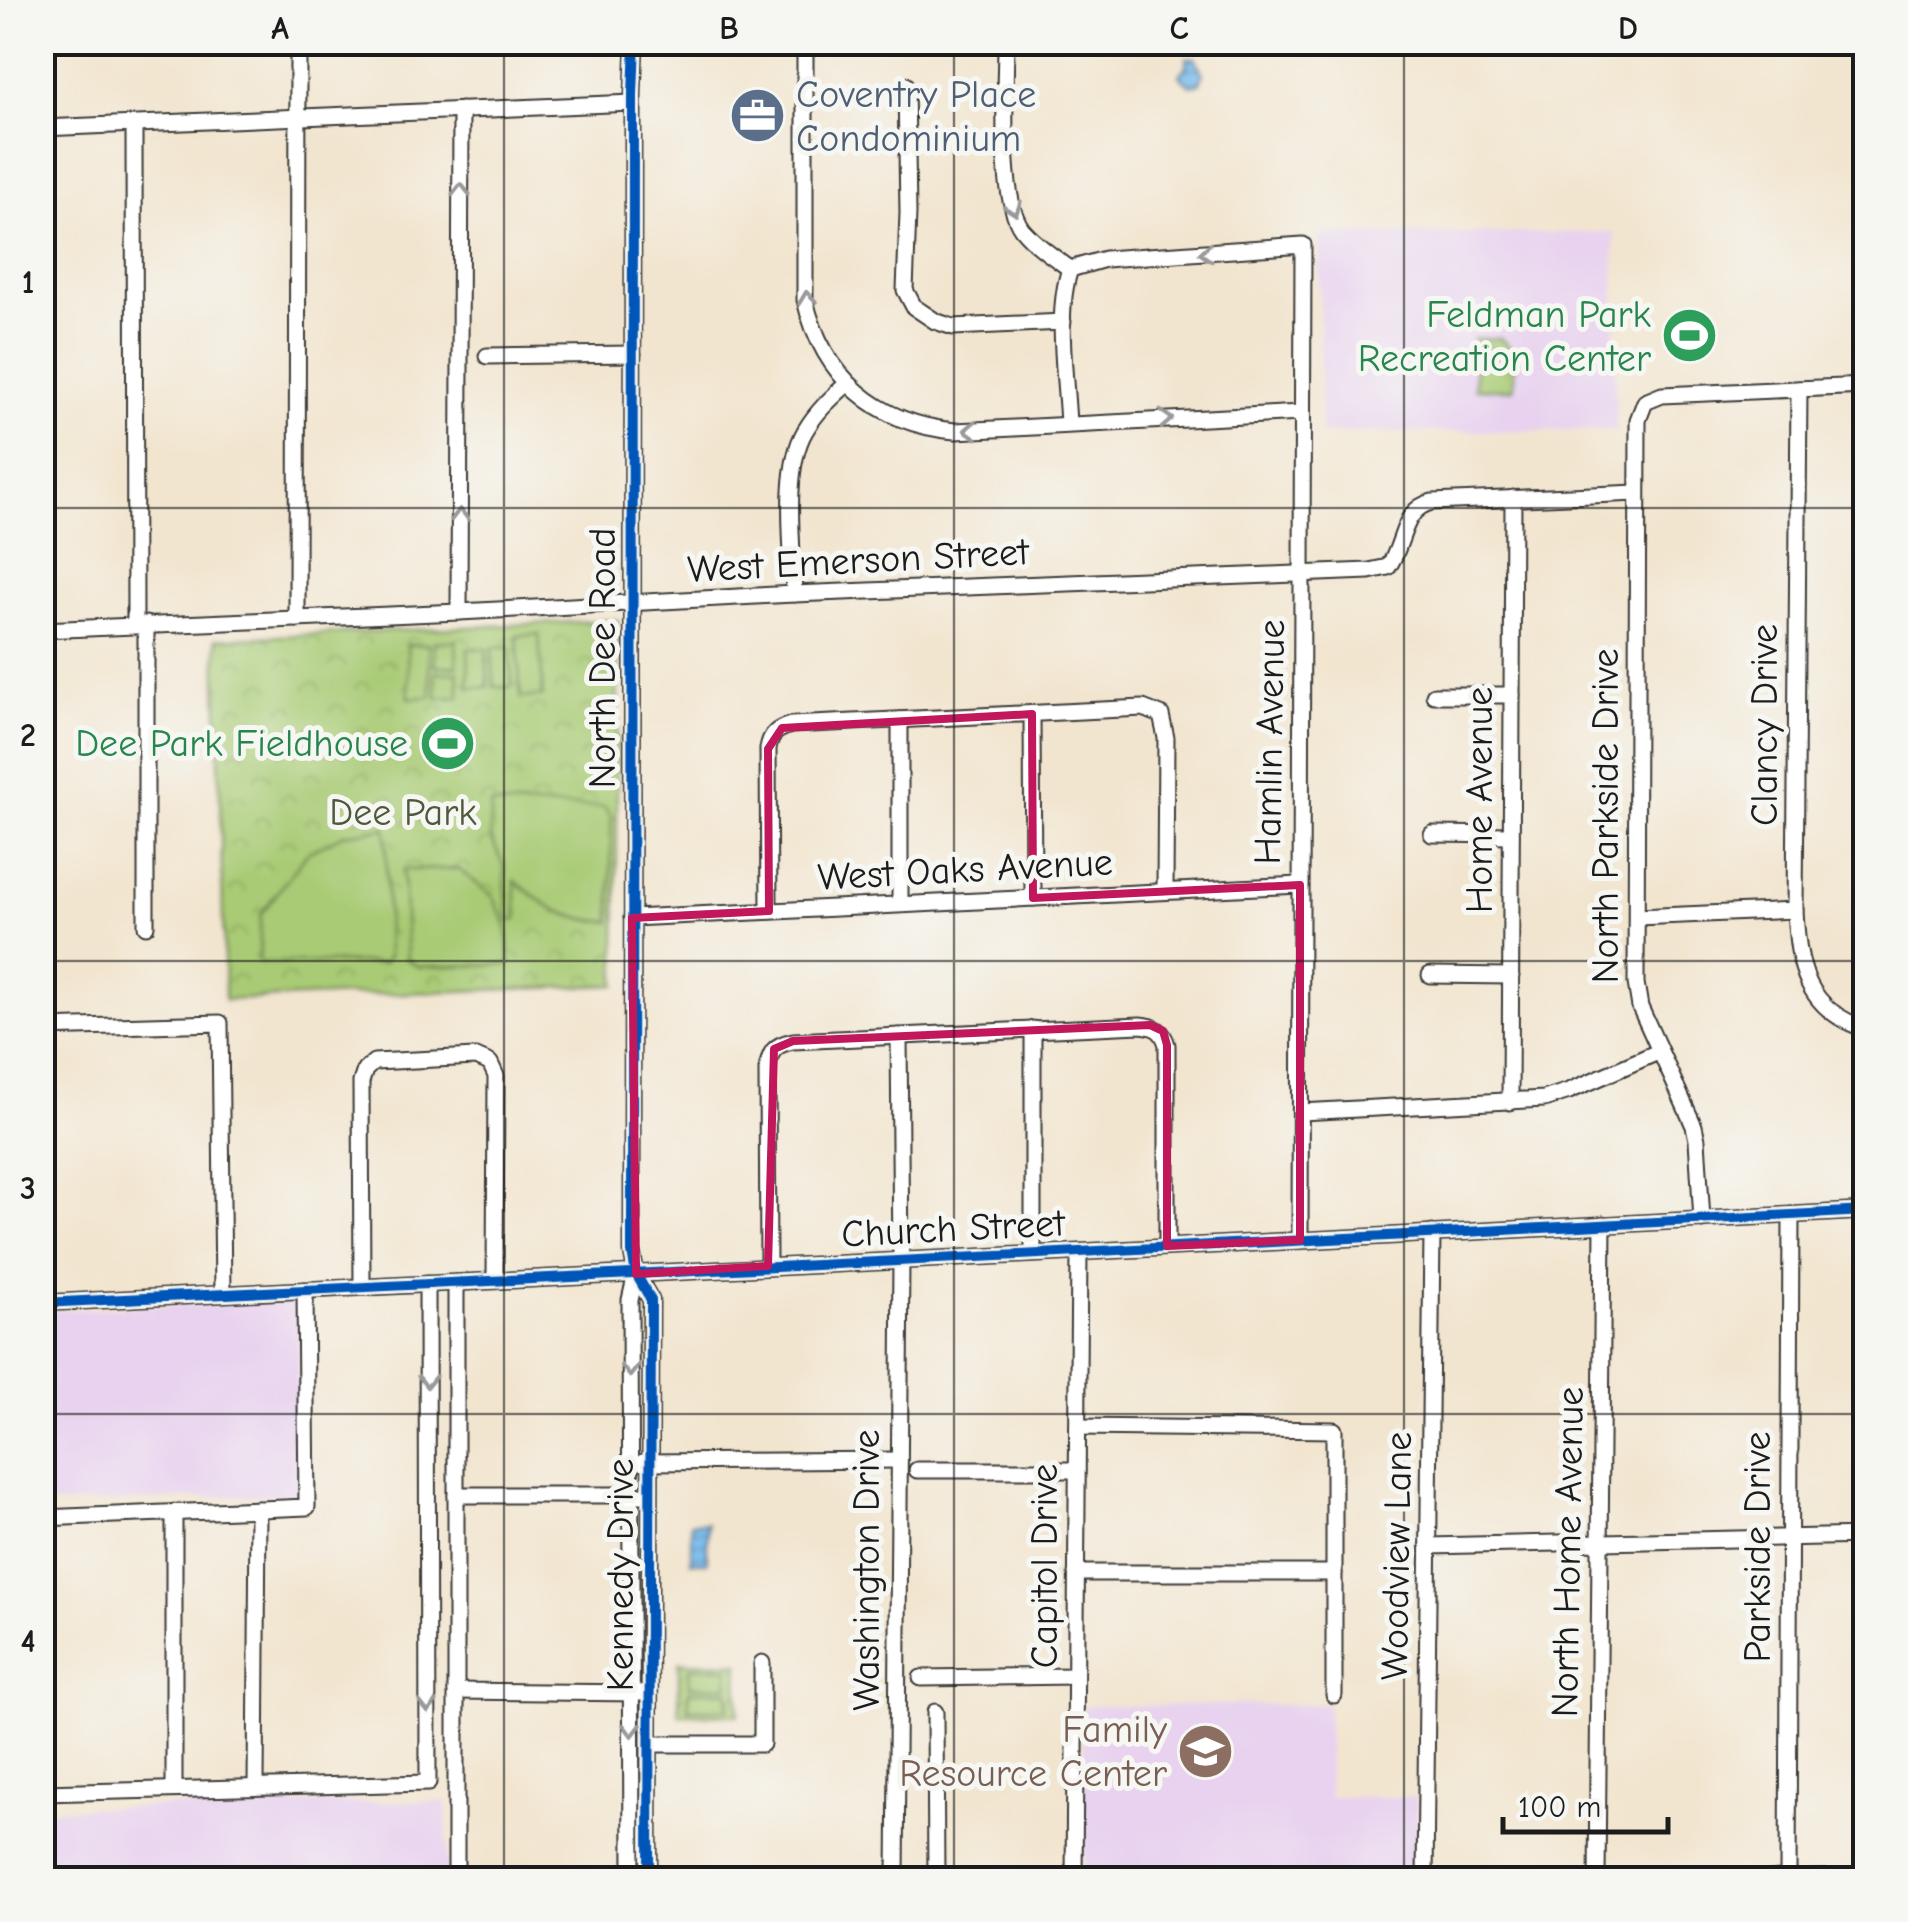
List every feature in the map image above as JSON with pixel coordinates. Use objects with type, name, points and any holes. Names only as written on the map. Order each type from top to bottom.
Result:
[{"type":"street","points":[[298,42],[298,619]]},
{"type":"street","name":"North Dee Road","points":[[636,42],[632,603],[632,1252],[636,1274]]},
{"type":"street","points":[[805,42],[806,300],[823,352],[847,384],[873,404],[933,429],[955,431],[1302,414]]},
{"type":"street","points":[[1006,42],[1006,171],[1012,212],[1033,240],[1070,269],[1063,299],[1068,424]]},
{"type":"street","points":[[906,85],[905,290],[914,307],[934,321],[953,327],[1063,322]]},
{"type":"street","points":[[42,128],[633,103]]},
{"type":"street","points":[[459,612],[461,110]]},
{"type":"street","points":[[134,124],[146,926]]},
{"type":"street","name":"Hamlin Avenue","points":[[1070,269],[1105,259],[1303,245],[1300,1240]]},
{"type":"street","points":[[487,356],[633,354]]},
{"type":"street","points":[[794,594],[792,490],[798,448],[814,416],[847,384]]},
{"type":"street","points":[[1799,390],[1866,386]]},
{"type":"street","name":"North Parkside Drive","points":[[1702,1220],[1694,1126],[1658,1052],[1637,994],[1638,420],[1645,402],[1662,394],[1799,390]]},
{"type":"street","name":"Clancy Drive","points":[[1799,390],[1797,951],[1813,991],[1840,1018],[1866,1029]]},
{"type":"street","name":"West Emerson Street","points":[[42,630],[1369,571],[1388,567],[1414,509],[1420,505],[1638,493]]},
{"type":"street","name":"Home Avenue","points":[[1510,1102],[1512,498]]},
{"type":"street","points":[[1434,695],[1512,695]]},
{"type":"street","points":[[769,911],[769,740],[774,732],[791,725],[1143,708],[1161,714],[1166,738],[1165,891]]},
{"type":"street","points":[[1032,714],[1033,898]]},
{"type":"street","points":[[900,720],[900,904]]},
{"type":"street","points":[[1432,834],[1511,834]]},
{"type":"street","name":"West Oaks Avenue","points":[[632,918],[1300,885]]},
{"type":"street","points":[[1636,918],[1795,910]]},
{"type":"street","points":[[1430,975],[1510,976]]},
{"type":"street","points":[[42,1028],[220,1024],[223,1293]]},
{"type":"street","points":[[768,1266],[767,1070],[774,1049],[793,1041],[1140,1025],[1159,1029],[1167,1045],[1167,1246]]},
{"type":"street","points":[[1034,1029],[1034,1254]]},
{"type":"street","name":"Washington Drive","points":[[896,1880],[899,1036]]},
{"type":"street","points":[[1301,1112],[1544,1099],[1658,1052]]},
{"type":"street","points":[[362,1286],[361,1082],[365,1070],[374,1062],[476,1057],[490,1064],[496,1076],[495,1280]]},
{"type":"street","name":"Church Street","points":[[42,1303],[1866,1211]]},
{"type":"street","name":"Parkside Drive","points":[[1788,1879],[1792,1215]]},
{"type":"street","name":"North Home Avenue","points":[[1597,1880],[1603,1224]]},
{"type":"street","name":"Woodview Lane","points":[[1426,1880],[1432,1233]]},
{"type":"street","name":"Capitol Drive","points":[[1074,1880],[1079,1252]]},
{"type":"street","name":"Kennedy Drive","points":[[632,1880],[630,1300],[636,1274]]},
{"type":"street","name":"Kennedy Drive","points":[[636,1274],[651,1300],[649,1880]]},
{"type":"street","points":[[456,1283],[456,1880]]},
{"type":"street","points":[[42,1793],[428,1783],[427,1284]]},
{"type":"street","points":[[42,1518],[307,1506],[304,1290]]},
{"type":"street","points":[[1078,1427],[1334,1430],[1334,1695]]},
{"type":"street","points":[[630,1462],[899,1460]]},
{"type":"street","points":[[917,1470],[1077,1470]]},
{"type":"street","points":[[456,1495],[650,1495]]},
{"type":"street","points":[[256,1787],[258,1509]]},
{"type":"street","points":[[174,1512],[174,1789]]},
{"type":"street","points":[[1429,1546],[1866,1536]]},
{"type":"street","points":[[1076,1573],[1334,1572]]},
{"type":"street","points":[[650,1744],[762,1744],[762,1663]]},
{"type":"street","points":[[921,1678],[1075,1676]]},
{"type":"street","points":[[456,1692],[651,1692]]},
{"type":"street","points":[[936,1712],[936,1880]]},
{"type":"street","points":[[1752,1880],[1866,1877]]},
{"type":"highlighted area","points":[[1032,714],[1033,898],[1300,885],[1300,1240],[1167,1246],[1167,1045],[1163,1031],[1150,1025],[793,1041],[774,1049],[768,1266],[636,1274],[632,918],[769,911],[768,749],[782,728]]},
{"type":"shaded area","points":[[1614,232],[1616,430],[1321,433],[1319,235]]},
{"type":"shaded area","points":[[299,1300],[297,1493],[43,1505],[42,1311]]},
{"type":"shaded area","name":"Family Resource Center","points":[[1328,1704],[1329,1797],[1417,1797],[1418,1879],[1084,1879],[1083,1706]]},
{"type":"shaded area","points":[[446,1801],[448,1879],[43,1879],[43,1809]]},
{"type":"green space","points":[[1500,338],[1514,352],[1514,386],[1475,389],[1474,339]]},
{"type":"green space","name":"Dee Park","points":[[618,620],[616,985],[225,1000],[216,639]]},
{"type":"green space","points":[[539,634],[543,696],[521,698],[517,636]]},
{"type":"green space","points":[[456,641],[457,666],[435,667],[434,642]]},
{"type":"green space","points":[[428,644],[431,697],[409,698],[407,645]]},
{"type":"green space","points":[[510,647],[512,687],[494,687],[492,648]]},
{"type":"green space","points":[[486,648],[488,687],[469,688],[468,649]]},
{"type":"green space","points":[[458,672],[459,697],[437,698],[435,673]]},
{"type":"green space","points":[[491,805],[605,807],[611,817],[611,922],[582,919],[559,911],[515,881],[517,919],[508,920],[504,866],[491,838]]},
{"type":"green space","points":[[386,828],[388,957],[383,963],[259,962],[261,914],[307,853],[344,834]]},
{"type":"green space","points":[[458,869],[493,896],[507,926],[510,964],[419,967],[407,959],[403,870]]},
{"type":"green space","points":[[679,1662],[739,1663],[738,1715],[679,1714]]},
{"type":"green space","points":[[689,1668],[728,1668],[728,1686],[689,1686]]},
{"type":"green space","points":[[689,1691],[728,1691],[728,1709],[688,1709]]},
{"type":"water","points":[[1187,58],[1195,58],[1203,74],[1200,83],[1190,86],[1180,75]]},
{"type":"water","points":[[691,1523],[707,1523],[707,1562],[691,1562]]},
{"type":"cycle path","points":[[635,42],[632,1252],[636,1274],[651,1300],[649,1880]]},
{"type":"cycle path","points":[[42,1303],[1866,1211]]},
{"type":"place","name":"Coventry Place Condominium","points":[[757,116]]},
{"type":"place","name":"Feldman Park Recreation Center","points":[[1690,336]]},
{"type":"place","name":"Dee Park Fieldhouse","points":[[447,743]]},
{"type":"place","name":"Family Resource Center","points":[[1206,1751]]}]
